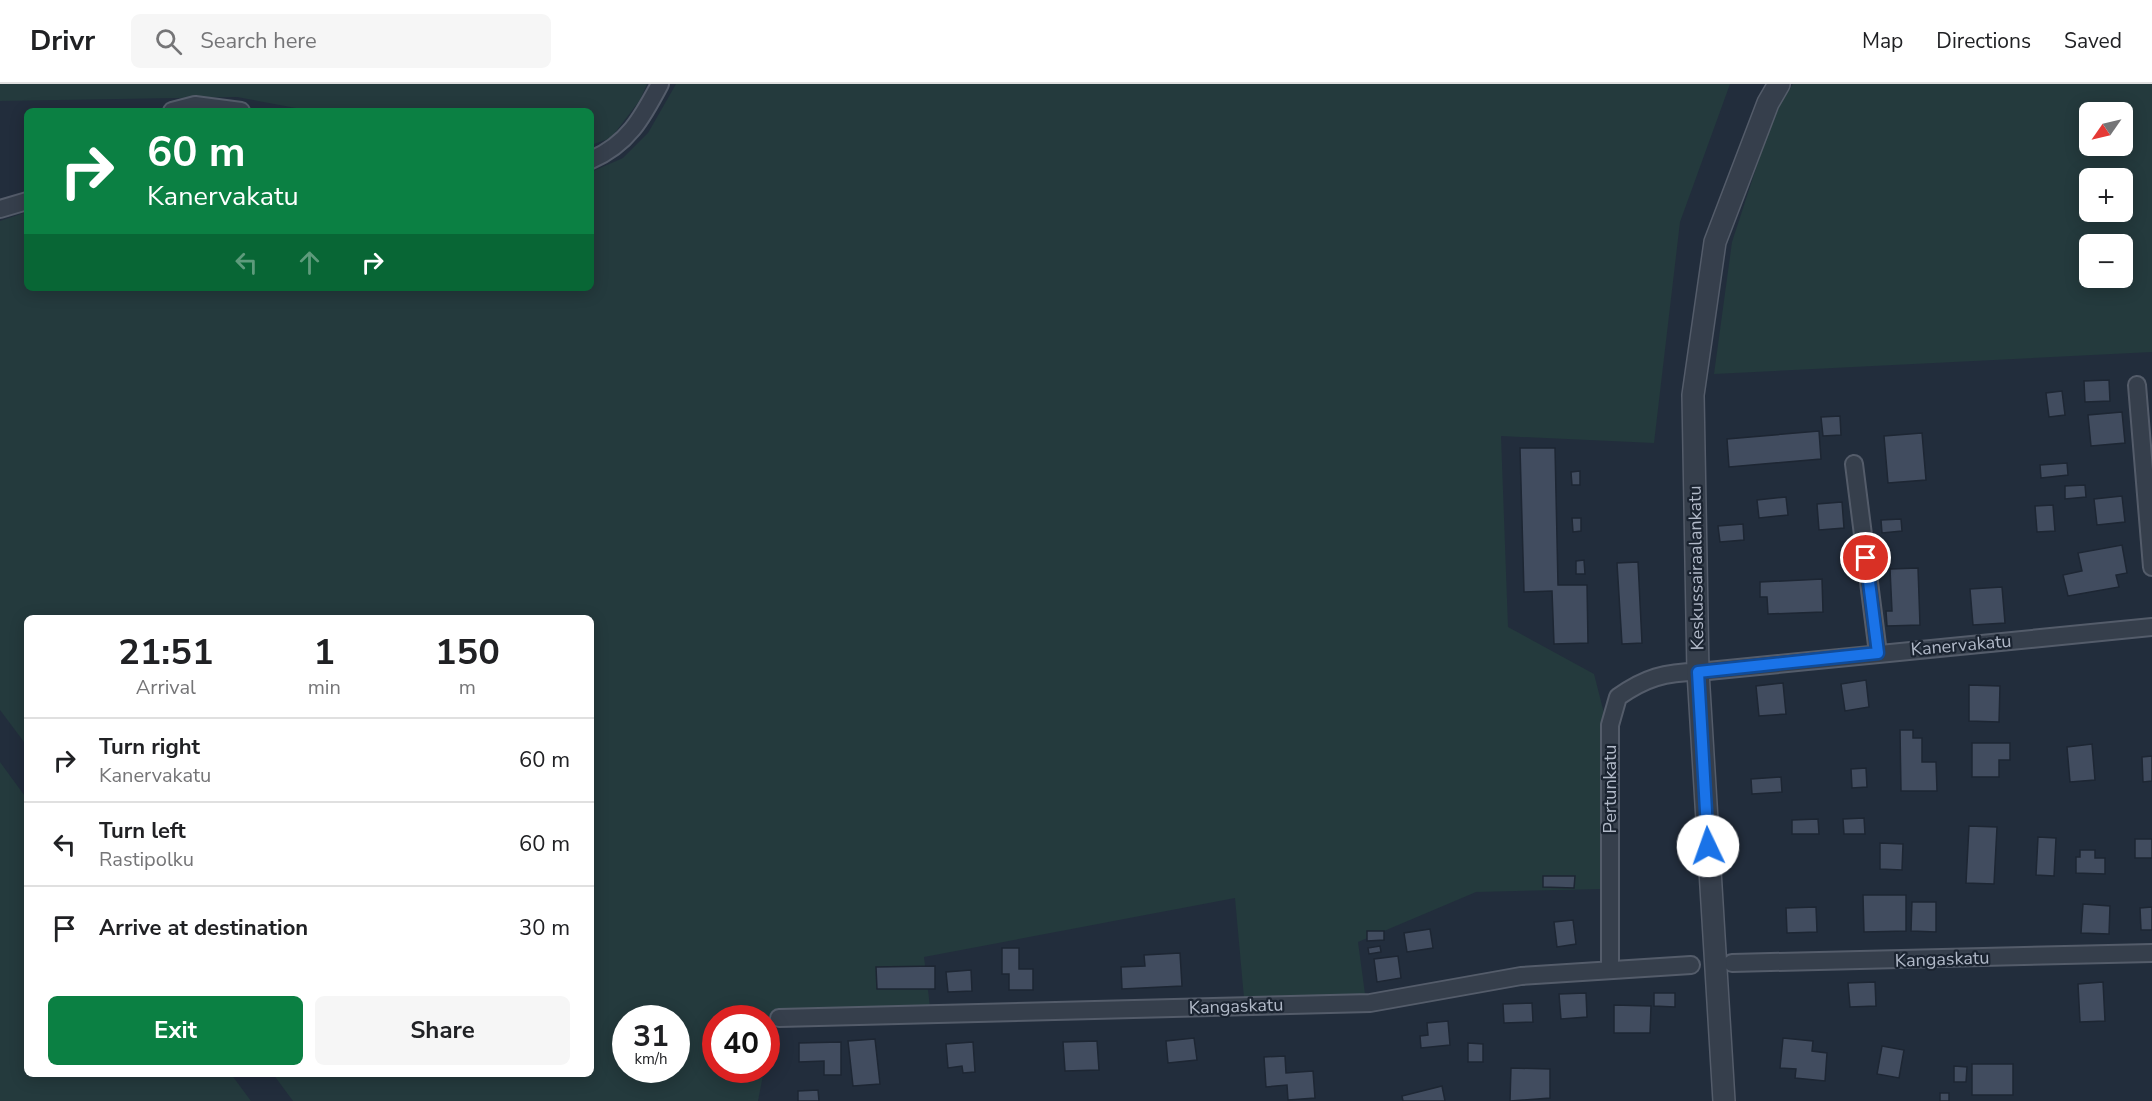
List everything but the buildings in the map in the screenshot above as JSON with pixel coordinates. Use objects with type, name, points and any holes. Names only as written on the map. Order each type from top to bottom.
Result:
[{"type":"street","points":[[594,158],[618,145],[640,122],[660,84]]},
{"type":"street","name":"Keskussairaalankatu","points":[[1724,1101],[1698,672],[1693,395],[1715,242],[1768,103],[1779,84]]},
{"type":"street","points":[[184,108],[195,105],[218,108]]},
{"type":"street","points":[[0,209],[24,202]]},
{"type":"street","points":[[2136,385],[2152,567]]},
{"type":"street","points":[[1854,464],[1878,653]]},
{"type":"street","name":"Kanervakatu","points":[[1698,672],[2152,627]]},
{"type":"street","name":"Pertunkatu","points":[[1610,970],[1610,725],[1618,697],[1640,681],[1676,672],[1698,672]]},
{"type":"street","name":"Kangaskatu","points":[[1732,963],[2152,953]]},
{"type":"street","name":"Kangaskatu","points":[[780,1018],[1370,1003],[1521,975],[1691,965]]},
{"type":"green space","points":[[0,84],[647,84],[640,100],[611,138],[594,144],[594,108],[296,108],[237,97],[0,101]]},
{"type":"green space","points":[[676,84],[1730,84],[1680,222],[1654,443],[1501,436],[1508,627],[1594,674],[1605,717],[1602,889],[1476,892],[1358,942],[1365,994],[1244,998],[1235,898],[924,957],[930,1007],[780,1018],[780,1005],[702,1005],[702,1083],[761,1083],[758,1101],[293,1101],[275,1077],[594,1077],[594,615],[24,615],[24,742],[0,710],[0,221],[24,213],[24,291],[594,291],[594,171],[623,158],[648,133]]},
{"type":"green space","points":[[1793,84],[2152,84],[2152,352],[1714,374],[1732,242],[1774,113]]},
{"type":"green space","points":[[0,762],[24,795],[24,1077],[233,1077],[251,1101],[0,1101]]},
{"type":"route","points":[[1708,846],[1698,672],[1878,653],[1866,558]]}]
